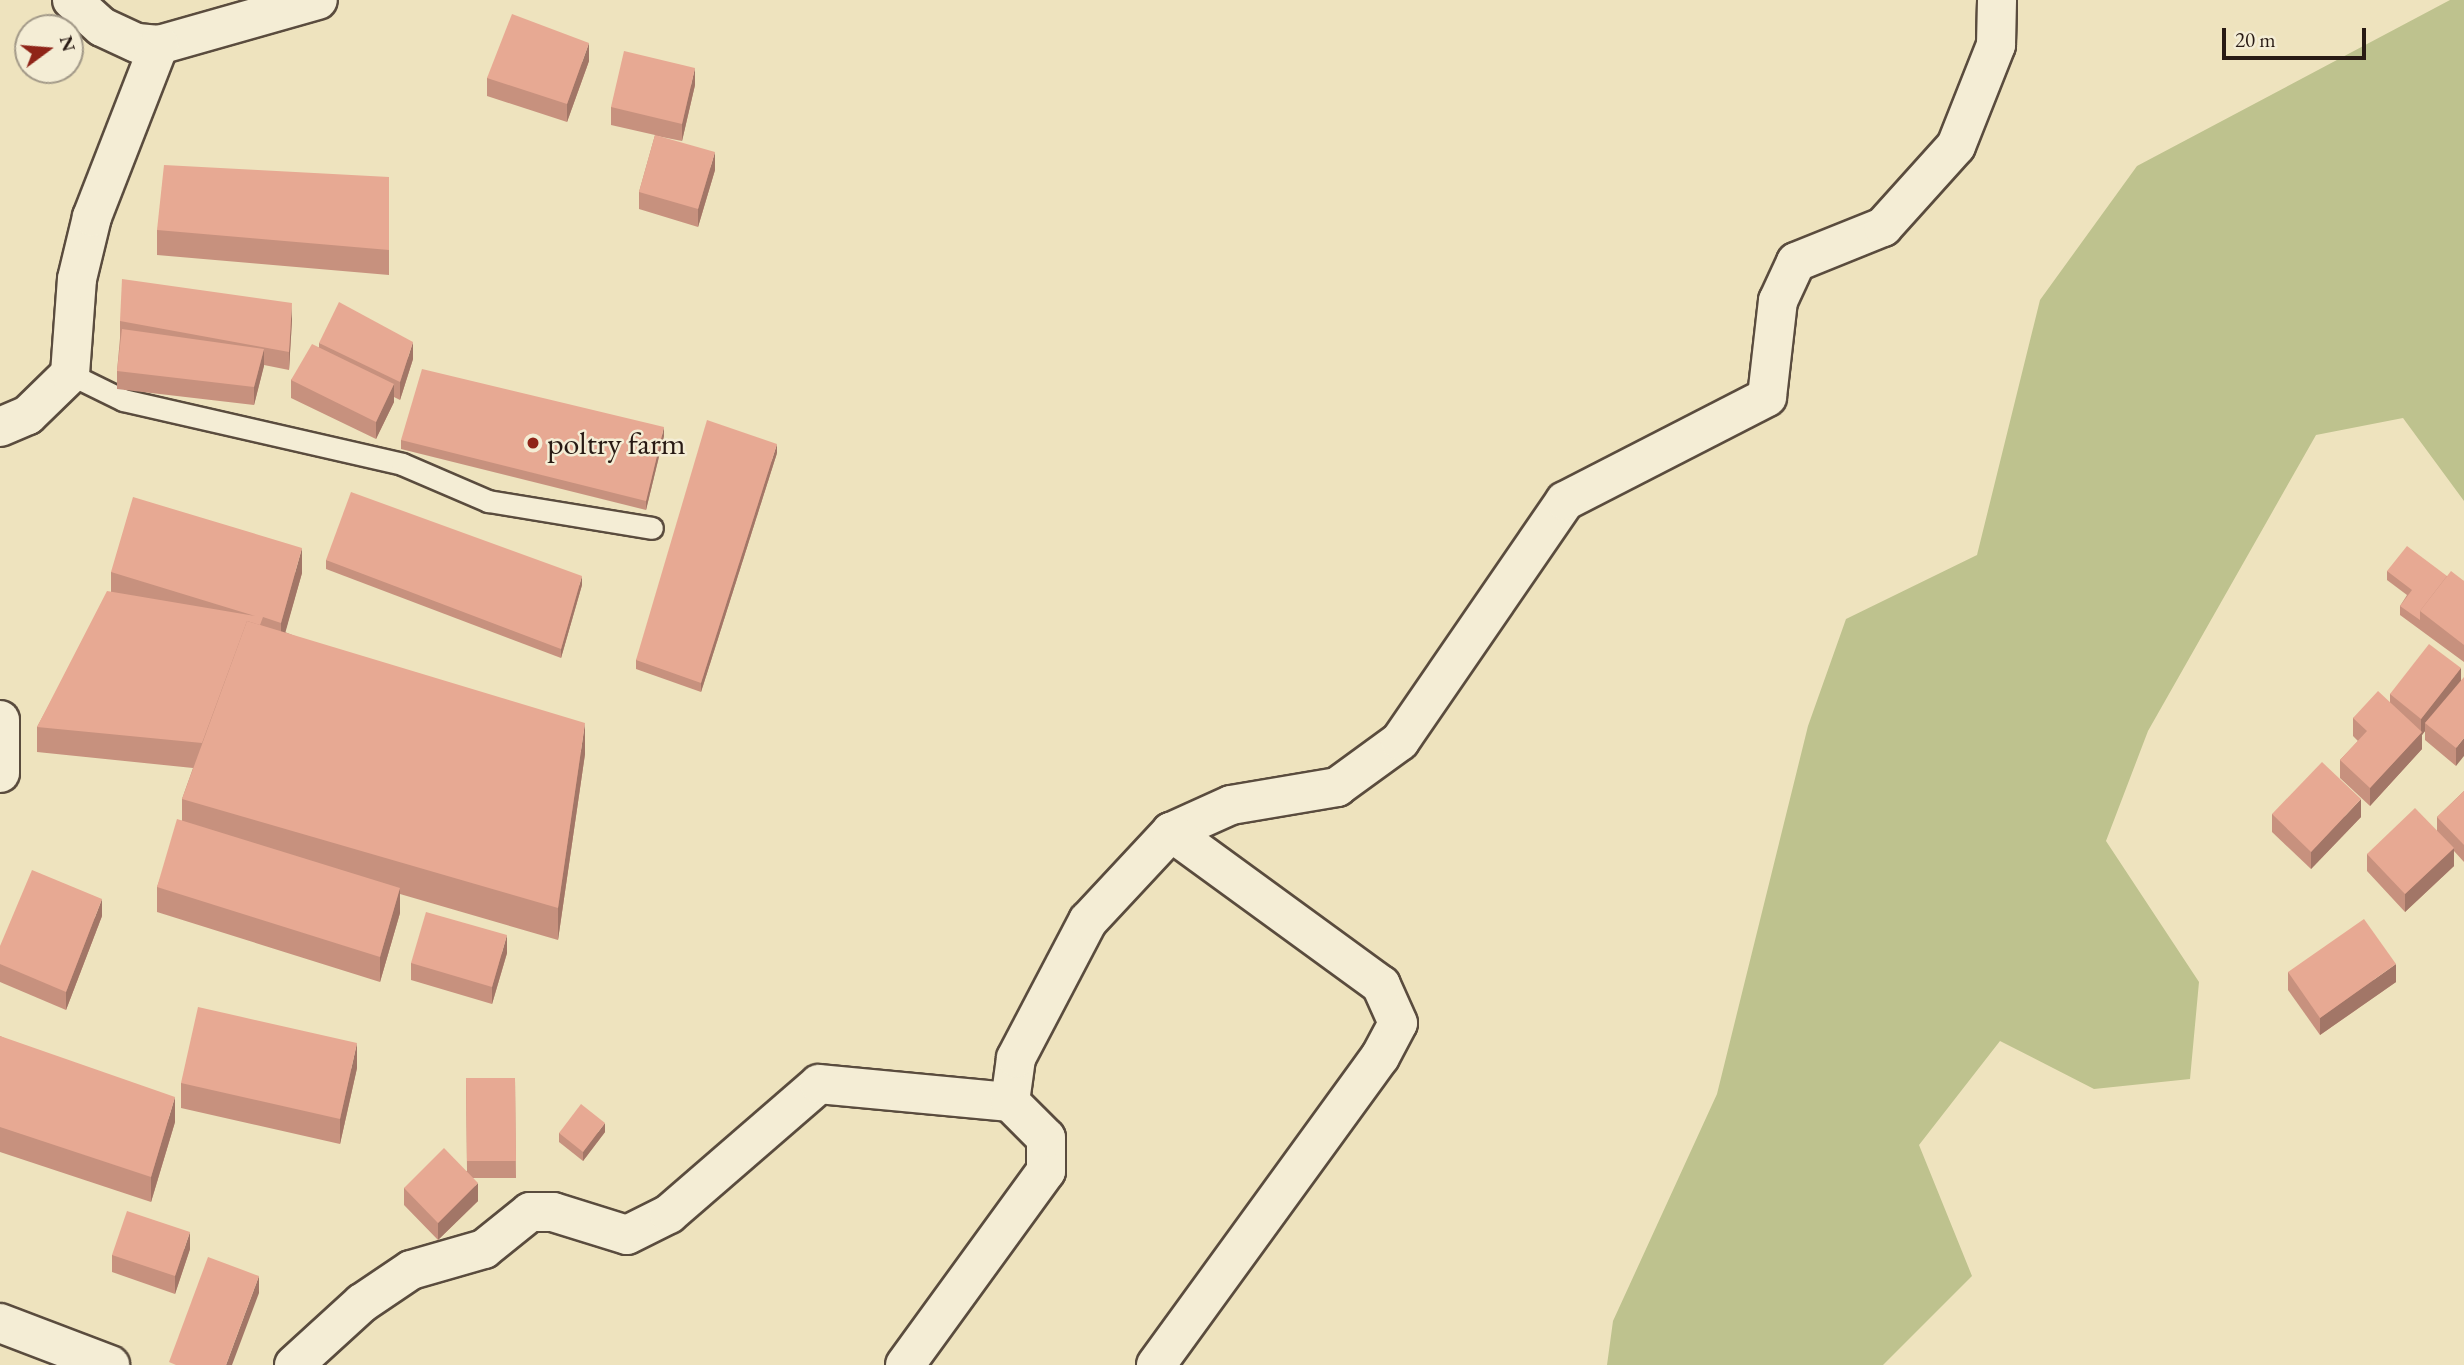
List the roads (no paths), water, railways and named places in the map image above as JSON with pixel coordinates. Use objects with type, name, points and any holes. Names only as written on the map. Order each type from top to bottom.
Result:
[{"type":"street","points":[[72,0],[102,27],[137,43],[159,45],[318,0]]},
{"type":"street","points":[[1010,1102],[1016,1058],[1088,921],[1171,832],[1231,805],[1337,787],[1401,741],[1565,501],[1767,397],[1779,301],[1796,262],[1883,228],[1956,146],[1996,45],[1997,0]]},
{"type":"street","points":[[0,427],[28,415],[70,374],[77,279],[92,217],[159,45]]},
{"type":"street","points":[[0,720],[0,772]]},
{"type":"street","points":[[1156,1365],[1380,1058],[1398,1023],[1381,985],[1171,832]]},
{"type":"street","points":[[294,1365],[362,1303],[411,1270],[484,1248],[530,1212],[553,1212],[627,1235],[669,1214],[819,1084],[1010,1102],[1046,1138],[1046,1171],[905,1365]]},
{"type":"street","points":[[0,1323],[110,1365]]},
{"type":"lane","points":[[70,374],[123,400],[402,464],[488,501],[652,528]]},
{"type":"place","name":"poltry farm","points":[[533,443]]}]
